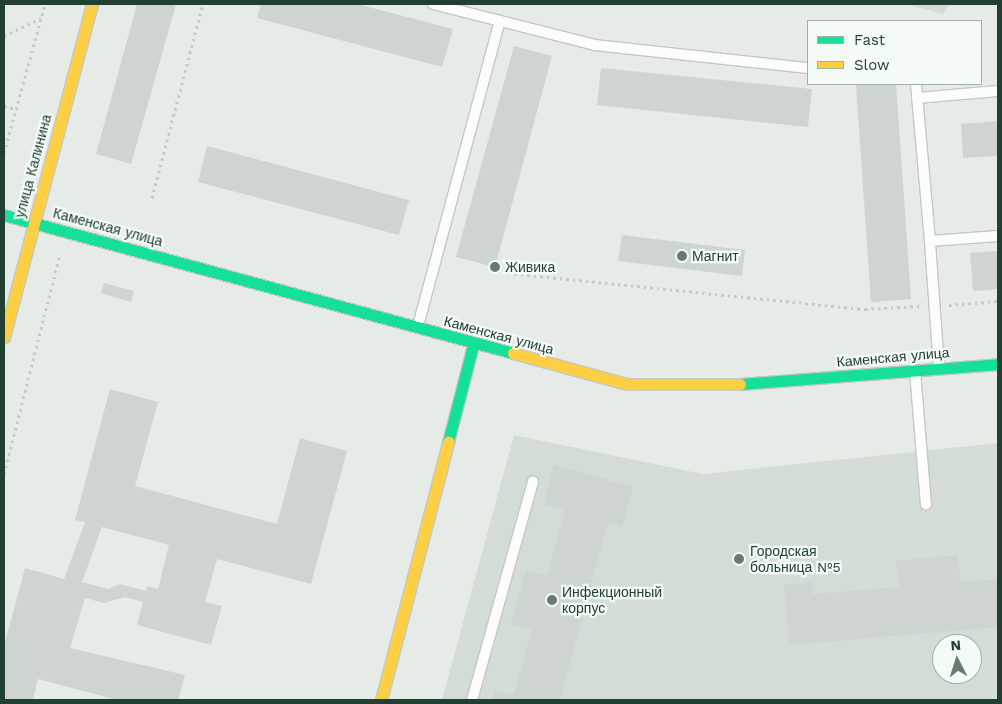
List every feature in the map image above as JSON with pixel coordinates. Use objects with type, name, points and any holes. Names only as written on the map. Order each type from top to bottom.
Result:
[{"type":"street","name":"улица Калинина","points":[[4,337],[92,4]]},
{"type":"street","name":"Каменская улица","points":[[4,215],[67,230],[473,345],[627,384],[746,384],[998,364]]},
{"type":"street","points":[[381,700],[473,345]]},
{"type":"lane","points":[[433,4],[595,45],[807,68]]},
{"type":"lane","points":[[417,328],[500,21]]},
{"type":"lane","points":[[916,85],[936,306],[939,369]]},
{"type":"lane","points":[[917,98],[998,91]]},
{"type":"lane","points":[[930,241],[998,236]]},
{"type":"lane","points":[[915,370],[926,505]]},
{"type":"lane","points":[[472,700],[533,481]]},
{"type":"path","points":[[4,153],[44,4]]},
{"type":"path","points":[[152,198],[203,4]]},
{"type":"path","points":[[4,36],[41,18]]},
{"type":"path","points":[[4,106],[17,109]]},
{"type":"path","points":[[4,474],[67,230]]},
{"type":"path","points":[[508,273],[865,309],[998,301]]},
{"type":"shaded area","points":[[905,4],[950,4],[943,14]]},
{"type":"shaded area","name":"Городская больница №5","points":[[514,435],[703,474],[998,443],[998,700],[442,700]]},
{"type":"building","points":[[137,4],[176,4],[131,164],[96,154]]},
{"type":"building","points":[[261,4],[357,4],[453,29],[442,67],[257,18]]},
{"type":"building","points":[[514,46],[552,56],[495,267],[456,257]]},
{"type":"building","points":[[601,68],[812,89],[808,127],[597,105]]},
{"type":"building","points":[[856,85],[896,85],[911,299],[871,302]]},
{"type":"building","points":[[998,121],[998,156],[963,158],[961,124]]},
{"type":"building","points":[[207,146],[409,200],[399,235],[198,182]]},
{"type":"building","name":"Магнит","points":[[622,235],[745,250],[742,276],[618,261]]},
{"type":"building","points":[[998,251],[998,289],[973,291],[970,253]]},
{"type":"building","points":[[104,283],[134,291],[131,302],[101,293]]},
{"type":"building","points":[[110,389],[158,402],[135,486],[277,524],[300,438],[347,451],[311,584],[217,559],[205,602],[222,606],[211,645],[137,625],[143,602],[125,597],[104,603],[85,598],[70,648],[185,675],[178,700],[117,700],[38,679],[33,700],[4,700],[4,646],[25,568],[64,579],[85,522],[75,520]],"holes":[[[102,527],[169,545],[158,589],[147,586],[146,591],[120,584],[108,589],[82,582]]]},
{"type":"building","name":"Инфекционный корпус","points":[[554,465],[633,487],[622,526],[608,522],[560,700],[493,700],[495,691],[514,695],[532,630],[511,624],[526,570],[547,576],[565,510],[544,504]]},
{"type":"building","points":[[958,555],[961,582],[998,579],[998,627],[789,645],[784,585],[812,582],[813,594],[899,587],[896,561]]},
{"type":"traffic: fast","points":[[4,215],[513,353]]},
{"type":"traffic: fast","points":[[448,442],[473,345]]},
{"type":"traffic: fast","points":[[740,384],[998,364]]},
{"type":"traffic: slow","points":[[4,337],[92,4]]},
{"type":"traffic: slow","points":[[513,353],[627,384],[740,384]]},
{"type":"traffic: slow","points":[[381,700],[448,442]]},
{"type":"place","name":"Магнит","points":[[682,256]]},
{"type":"place","name":"Живика","points":[[495,267]]},
{"type":"place","name":"Городская больница №5","points":[[739,559]]},
{"type":"place","name":"Инфекционный корпус","points":[[552,600]]}]
